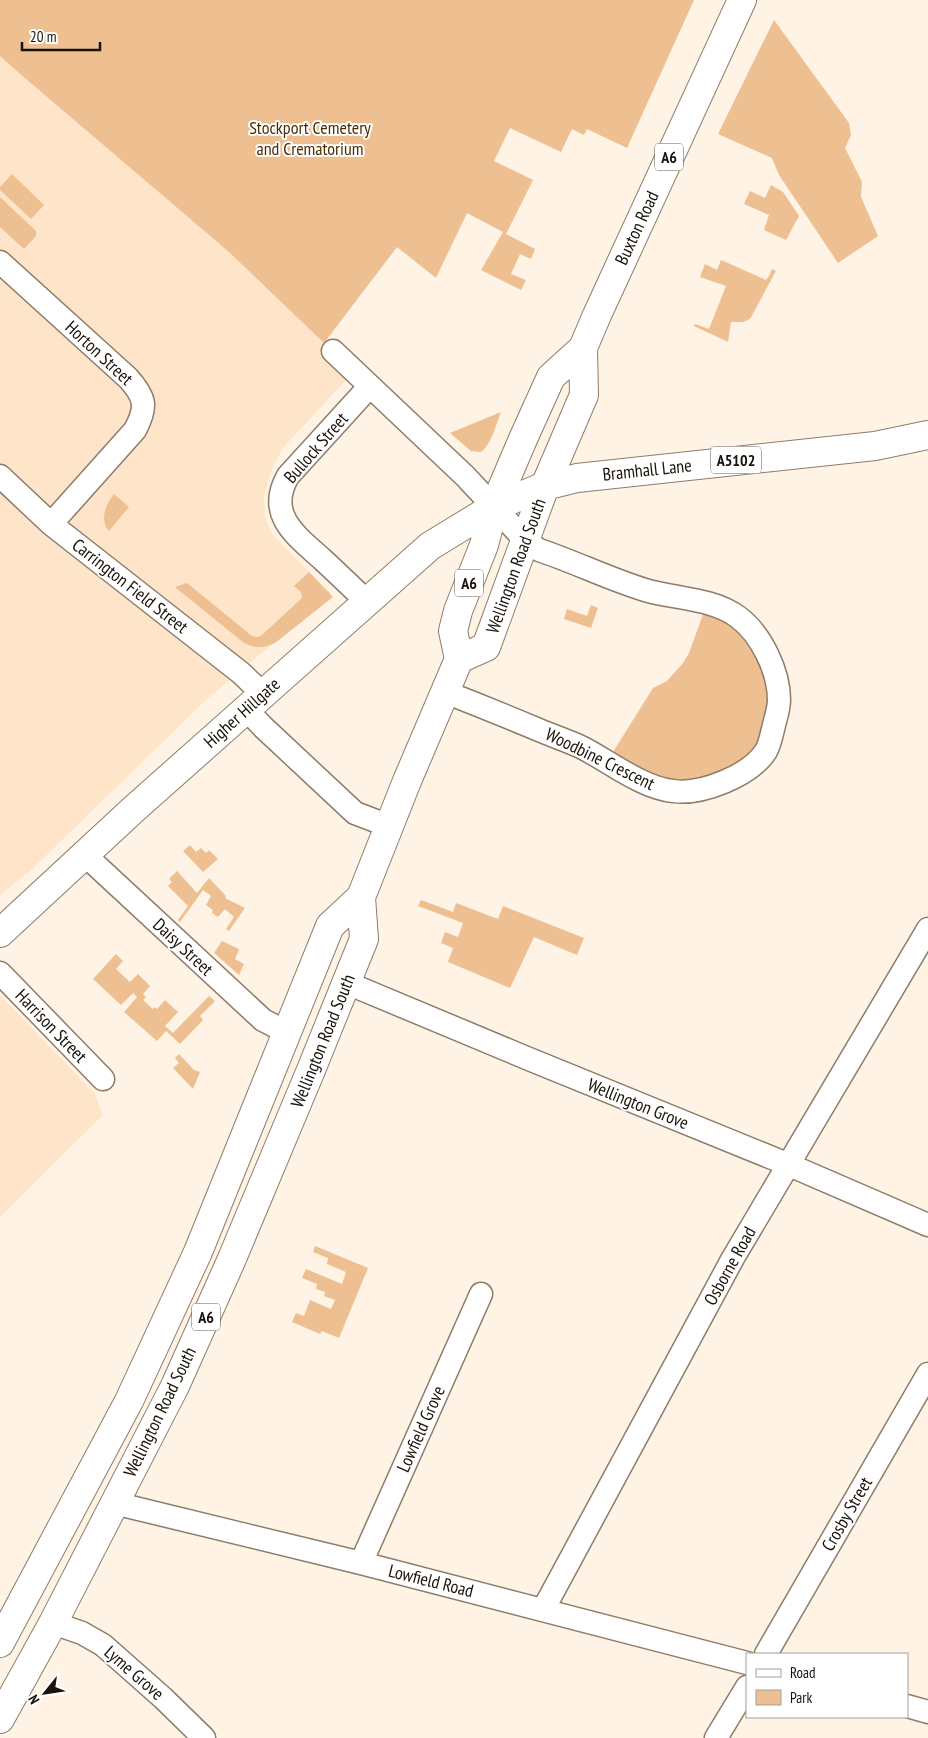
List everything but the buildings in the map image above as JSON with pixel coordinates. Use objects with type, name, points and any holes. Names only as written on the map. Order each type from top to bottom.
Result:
[{"type":"main road","name":"Buxton Road","points":[[545,486],[584,395],[583,348],[742,0]]},
{"type":"main road","name":"Buxton Road","points":[[494,507],[551,377],[583,348]]},
{"type":"main road","name":"Bramhall Lane","points":[[494,507],[545,486],[577,478],[876,446],[928,435]]},
{"type":"main road","name":"Wellington Road South","points":[[0,1643],[129,1401],[198,1252],[330,926],[360,898],[459,659],[486,647],[545,486]]},
{"type":"main road","name":"Higher Hillgate","points":[[0,933],[430,546],[494,507]]},
{"type":"main road","name":"A6","points":[[459,659],[452,631],[484,545],[494,507]]},
{"type":"main road","name":"Wellington Road South","points":[[0,1719],[53,1624],[175,1386],[234,1252],[364,939],[360,898]]},
{"type":"street","name":"Horton Street","points":[[0,262],[128,378],[138,389],[143,400],[142,418],[136,430],[51,524]]},
{"type":"street","points":[[333,351],[433,444],[526,542]]},
{"type":"street","name":"Bullock Street","points":[[367,602],[296,535],[284,518],[280,500],[282,488],[288,476],[370,386]]},
{"type":"street","name":"Carrington Field Street","points":[[0,476],[51,524],[241,674],[270,734],[355,813],[389,826]]},
{"type":"street","name":"Woodbine Crescent","points":[[445,692],[580,747],[652,786],[671,791],[685,792],[705,789],[727,781],[747,769],[766,751],[772,734],[779,700],[777,682],[762,644],[739,618],[719,606],[646,590],[622,582],[539,550],[526,542]]},
{"type":"street","name":"Daisy Street","points":[[85,855],[263,1020],[286,1032]]},
{"type":"street","name":"Osborne Road","points":[[543,1610],[733,1258],[928,929]]},
{"type":"street","name":"Harrison Street","points":[[0,973],[103,1079]]},
{"type":"street","name":"Wellington Grove","points":[[347,983],[787,1164],[928,1225]]},
{"type":"street","name":"Lowfield Grove","points":[[361,1563],[481,1294]]},
{"type":"street","name":"Crosby Street","points":[[767,1653],[928,1374]]},
{"type":"street","name":"Lowfield Road","points":[[114,1503],[361,1563],[746,1662]]},
{"type":"street","name":"Lyme Grove","points":[[53,1624],[82,1633],[103,1645],[163,1698],[204,1738]]},
{"type":"street","points":[[716,1738],[746,1689]]},
{"type":"street","points":[[908,1706],[928,1712]]},
{"type":"shaded area","points":[[0,56],[229,252],[324,343],[346,380],[282,449],[272,469],[264,496],[265,517],[272,534],[331,594],[205,701],[29,872],[0,896]]},
{"type":"shaded area","points":[[0,995],[95,1094],[103,1115],[0,1217]]},
{"type":"green space","name":"Stockport Cemetery and Crematorium","points":[[0,0],[694,0],[627,148],[587,129],[584,135],[572,129],[561,152],[510,128],[494,161],[533,180],[506,234],[535,249],[531,259],[520,254],[511,274],[526,280],[521,290],[481,270],[503,232],[467,213],[436,278],[397,247],[324,343],[229,252],[0,56]]},
{"type":"green space","points":[[774,20],[849,123],[851,135],[845,148],[862,182],[861,197],[878,236],[838,263],[779,175],[772,158],[718,134]]},
{"type":"green space","points":[[12,174],[44,205],[31,219],[0,190],[0,187]]},
{"type":"green space","points":[[771,185],[783,192],[799,216],[786,240],[764,230],[769,215],[744,204],[750,191],[765,198]]},
{"type":"green space","points":[[0,197],[36,231],[36,236],[24,249],[0,227]]},
{"type":"green space","points":[[721,260],[766,280],[772,269],[776,271],[750,319],[743,322],[731,322],[728,342],[694,326],[695,324],[709,329],[726,286],[700,277],[705,264],[717,270]]},
{"type":"green space","points":[[501,412],[491,439],[481,452],[471,451],[450,433]]},
{"type":"green space","points":[[114,494],[129,507],[109,531],[104,522],[104,517],[108,502]]},
{"type":"green space","points":[[309,572],[333,597],[275,643],[264,647],[256,647],[244,643],[175,587],[187,583],[252,636],[257,637],[261,636],[302,598],[301,592],[294,586]]},
{"type":"green space","points":[[591,605],[598,608],[591,628],[564,619],[567,609],[587,616]]},
{"type":"green space","points":[[705,609],[749,637],[770,690],[764,735],[751,753],[730,771],[674,785],[626,762],[613,752],[653,688],[667,681],[683,663],[689,653]]},
{"type":"green space","points":[[190,845],[196,852],[201,848],[206,853],[209,850],[218,859],[203,872],[183,851]]},
{"type":"green space","points":[[177,871],[197,893],[209,878],[226,896],[225,898],[245,908],[229,931],[226,929],[234,917],[225,909],[218,917],[212,913],[213,910],[206,905],[211,896],[203,890],[180,922],[178,920],[188,906],[168,886],[172,882],[169,879]]},
{"type":"green space","points":[[421,900],[453,912],[456,903],[498,919],[503,906],[584,938],[577,955],[534,937],[510,988],[448,962],[453,948],[441,943],[445,932],[458,937],[463,923],[418,906]]},
{"type":"green space","points":[[222,941],[239,949],[235,959],[244,964],[239,975],[214,953]]},
{"type":"green space","points":[[116,954],[123,961],[116,969],[130,982],[138,974],[150,986],[143,994],[146,997],[143,1000],[153,1009],[155,1007],[157,1009],[165,1000],[178,1012],[165,1026],[173,1033],[209,996],[215,1001],[200,1016],[203,1020],[180,1044],[166,1031],[157,1041],[124,1012],[137,997],[133,993],[121,1005],[93,979]]},
{"type":"green space","points":[[179,1054],[194,1070],[200,1072],[193,1089],[173,1068],[179,1063],[175,1058]]},
{"type":"green space","points":[[315,1246],[368,1268],[339,1338],[322,1331],[320,1334],[292,1322],[296,1313],[304,1316],[310,1300],[331,1309],[335,1300],[324,1296],[325,1292],[316,1289],[317,1284],[302,1278],[306,1269],[342,1284],[346,1272],[327,1264],[328,1258],[313,1252]]}]
